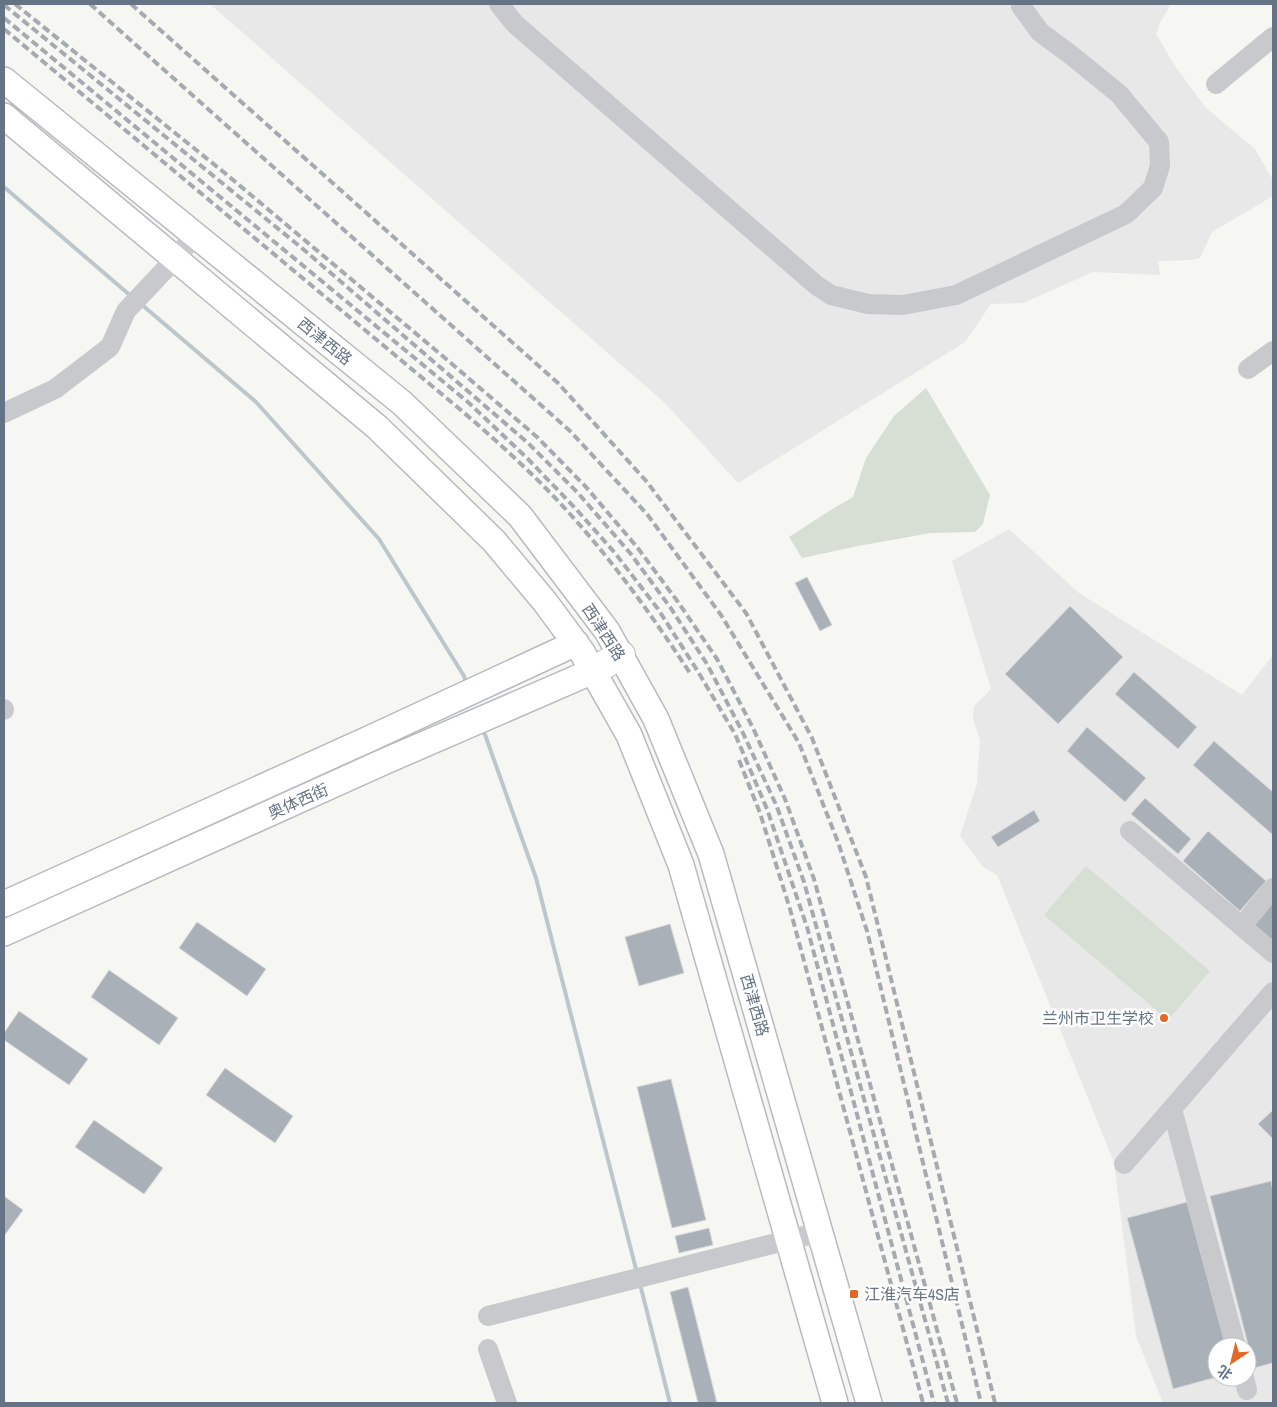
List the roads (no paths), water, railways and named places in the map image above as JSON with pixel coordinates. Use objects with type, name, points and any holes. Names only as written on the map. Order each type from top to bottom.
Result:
[{"type":"highway","points":[[593,671],[621,655]]},
{"type":"main road","name":"西津西路","points":[[4,80],[402,403],[520,516],[607,631],[656,719],[711,854],[869,1403]]},
{"type":"main road","name":"西津西路","points":[[4,116],[377,427],[494,540],[576,643],[629,735],[681,865],[835,1403]]},
{"type":"main road","name":"奥体西街","points":[[4,904],[576,643]]},
{"type":"main road","name":"奥体西街","points":[[4,933],[381,763],[593,671]]},
{"type":"street","points":[[499,4],[515,24],[816,285],[831,295],[868,304],[903,305],[956,295],[1126,214],[1154,188],[1160,166],[1159,142],[1119,94],[1040,32],[1021,6],[1022,4]]},
{"type":"street","points":[[1216,84],[1273,37]]},
{"type":"street","points":[[4,413],[55,389],[110,347],[126,311],[195,236]]},
{"type":"street","points":[[1248,369],[1273,350]]},
{"type":"street","points":[[1130,831],[1273,953]]},
{"type":"street","points":[[1242,926],[1273,888]]},
{"type":"street","points":[[1124,1164],[1273,992]]},
{"type":"street","points":[[1172,1109],[1233,1337]]},
{"type":"street","points":[[488,1316],[820,1232]]},
{"type":"street","points":[[488,1349],[507,1403]]},
{"type":"waterway","points":[[4,187],[132,297]]},
{"type":"waterway","points":[[141,304],[256,402],[379,539],[464,676],[467,685]]},
{"type":"waterway","points":[[483,729],[536,878],[637,1273]]},
{"type":"waterway","points":[[640,1284],[670,1403]]},
{"type":"railway","points":[[15,4],[226,174],[537,437],[586,487],[637,547],[717,659],[753,728],[785,799],[814,879],[957,1403]]},
{"type":"railway","points":[[90,4],[570,431],[647,514],[721,615],[799,743],[838,842],[867,931],[981,1403]]},
{"type":"railway","points":[[131,4],[558,383],[647,482],[746,613],[812,738],[866,877],[995,1403]]},
{"type":"railway","points":[[4,5],[303,249],[528,443],[578,493],[630,553],[670,607],[707,664],[743,733],[777,807],[804,882],[948,1403]]},
{"type":"railway","points":[[4,18],[469,403],[528,459],[576,509],[615,553],[658,609],[735,734],[767,809],[807,927],[934,1403]]},
{"type":"railway","points":[[4,29],[462,411],[518,461],[545,487],[603,552],[648,611],[690,673]]},
{"type":"railway","points":[[739,760],[760,813],[790,909],[923,1403]]},
{"type":"place","name":"兰州市卫生学校","points":[[1164,1018]]},
{"type":"place","name":"江淮汽车4S店","points":[[854,1294]]}]
